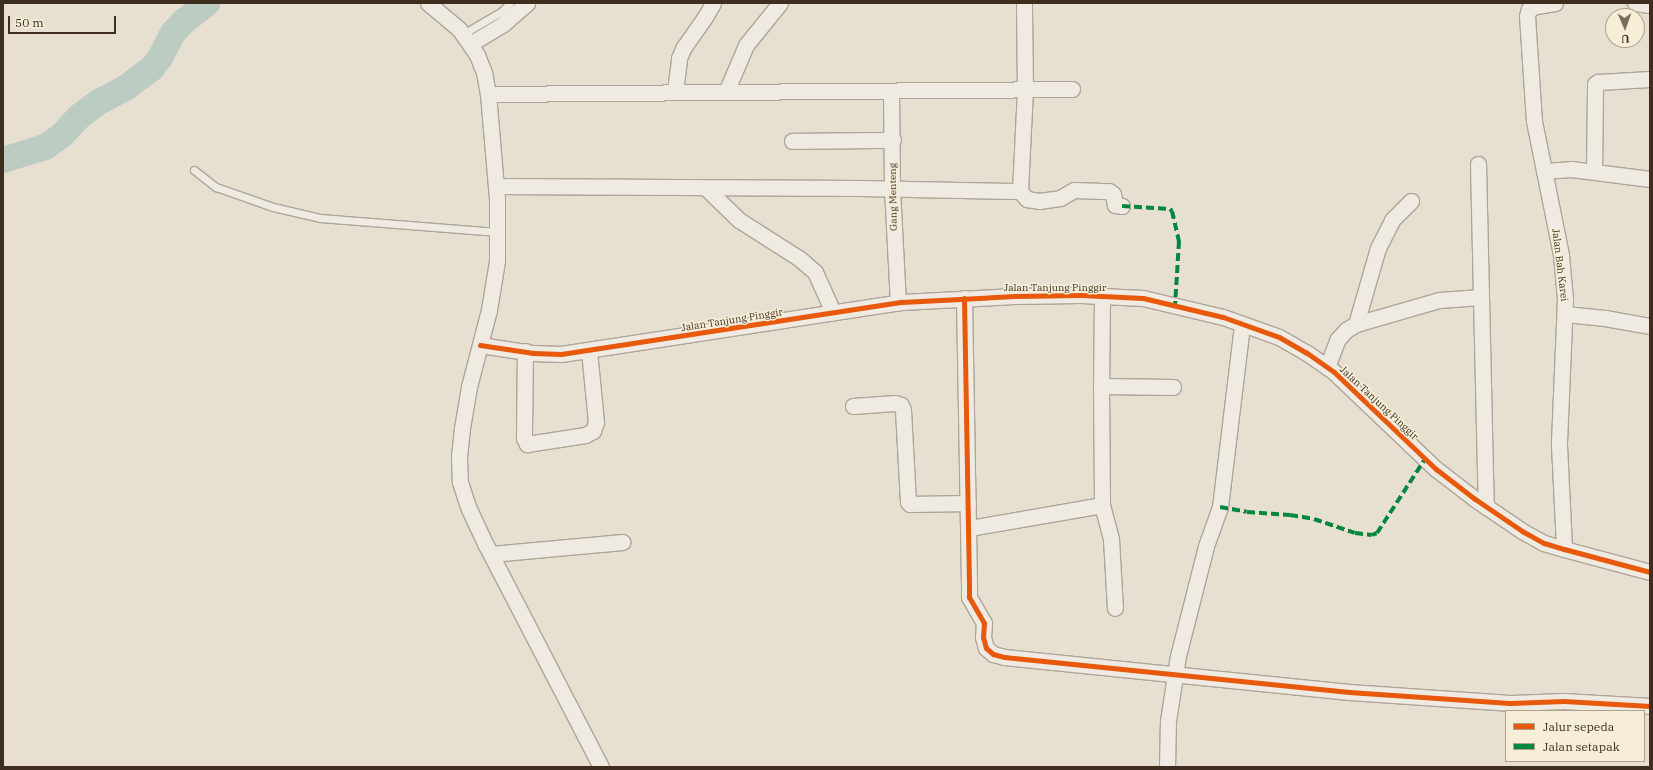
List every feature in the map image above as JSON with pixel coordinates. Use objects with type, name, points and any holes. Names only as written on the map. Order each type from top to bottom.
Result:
[{"type":"street","points":[[428,3],[448,18],[467,39],[484,72],[488,94],[496,186],[497,261],[489,310],[469,387],[459,458],[460,482],[469,508],[491,554],[601,767]]},
{"type":"street","points":[[467,39],[503,24],[527,3]]},
{"type":"street","points":[[675,92],[679,58],[684,47],[713,3]]},
{"type":"street","points":[[726,92],[746,45],[780,3]]},
{"type":"street","points":[[1024,3],[1025,89],[1020,191],[1027,199],[1039,201],[1060,198],[1074,190],[1109,191],[1112,194],[1115,205],[1122,206]]},
{"type":"street","name":"Jalan Bah Karei","points":[[1555,3],[1536,6],[1529,9],[1528,16],[1534,121],[1561,255],[1565,314],[1560,446],[1564,549]]},
{"type":"street","points":[[1635,3],[1650,5]]},
{"type":"street","points":[[1594,171],[1595,84],[1598,82],[1650,79]]},
{"type":"street","points":[[488,94],[1072,89]]},
{"type":"street","name":"Gang Menteng","points":[[892,90],[892,189],[898,302]]},
{"type":"street","points":[[792,141],[893,140]]},
{"type":"street","points":[[1478,164],[1486,507]]},
{"type":"street","points":[[1544,170],[1571,169],[1650,179]]},
{"type":"street","points":[[496,186],[622,185],[706,188],[1020,191]]},
{"type":"street","points":[[706,188],[739,220],[800,259],[815,272],[833,312]]},
{"type":"street","points":[[1356,324],[1378,248],[1392,220],[1411,201]]},
{"type":"street","points":[[1102,296],[1100,386],[1102,505],[1111,539],[1115,608]]},
{"type":"street","name":"Jalan Tanjung Pinggir","points":[[480,345],[561,354],[589,351],[898,302],[964,298],[1102,296],[1143,298],[1222,317],[1279,337],[1327,367],[1436,469],[1486,507],[1522,531],[1544,543],[1650,572]]},
{"type":"street","points":[[1327,367],[1338,339],[1346,330],[1356,324],[1439,300],[1481,297]]},
{"type":"street","points":[[964,298],[969,597],[984,623],[983,637],[986,648],[993,654],[1004,657],[1349,692],[1478,702],[1510,703],[1564,701],[1650,706]]},
{"type":"street","points":[[1565,314],[1606,318],[1650,326]]},
{"type":"street","points":[[1167,767],[1168,721],[1175,674],[1206,546],[1220,507],[1242,324]]},
{"type":"street","points":[[525,351],[524,438],[527,444],[585,435],[593,431],[596,422],[589,351]]},
{"type":"street","points":[[1100,386],[1173,387]]},
{"type":"street","points":[[853,406],[895,403],[901,405],[903,410],[908,502],[910,504],[968,503]]},
{"type":"street","points":[[969,528],[1102,505]]},
{"type":"street","points":[[491,554],[622,542]]},
{"type":"lane","points":[[467,39],[510,3]]},
{"type":"lane","points":[[194,170],[216,187],[273,207],[320,218],[497,232]]},
{"type":"waterway","points":[[3,160],[45,147],[62,135],[80,116],[97,103],[127,87],[151,69],[160,58],[173,33],[183,22],[207,3]]},
{"type":"marked path","points":[[1122,206],[1170,209],[1172,211],[1179,241],[1175,306]]},
{"type":"marked path","points":[[1220,507],[1247,512],[1290,515],[1314,519],[1355,533],[1372,535],[1377,533],[1425,459]]},
{"type":"cycle path","points":[[480,345],[533,353],[561,354],[902,302],[1015,296],[1081,295],[1143,298],[1223,317],[1279,337],[1307,353],[1334,372],[1436,469],[1475,499],[1522,531],[1544,543],[1650,572]]},
{"type":"cycle path","points":[[964,298],[969,597],[984,623],[983,637],[986,648],[993,654],[1004,657],[1349,692],[1510,703],[1564,701],[1650,706]]}]
